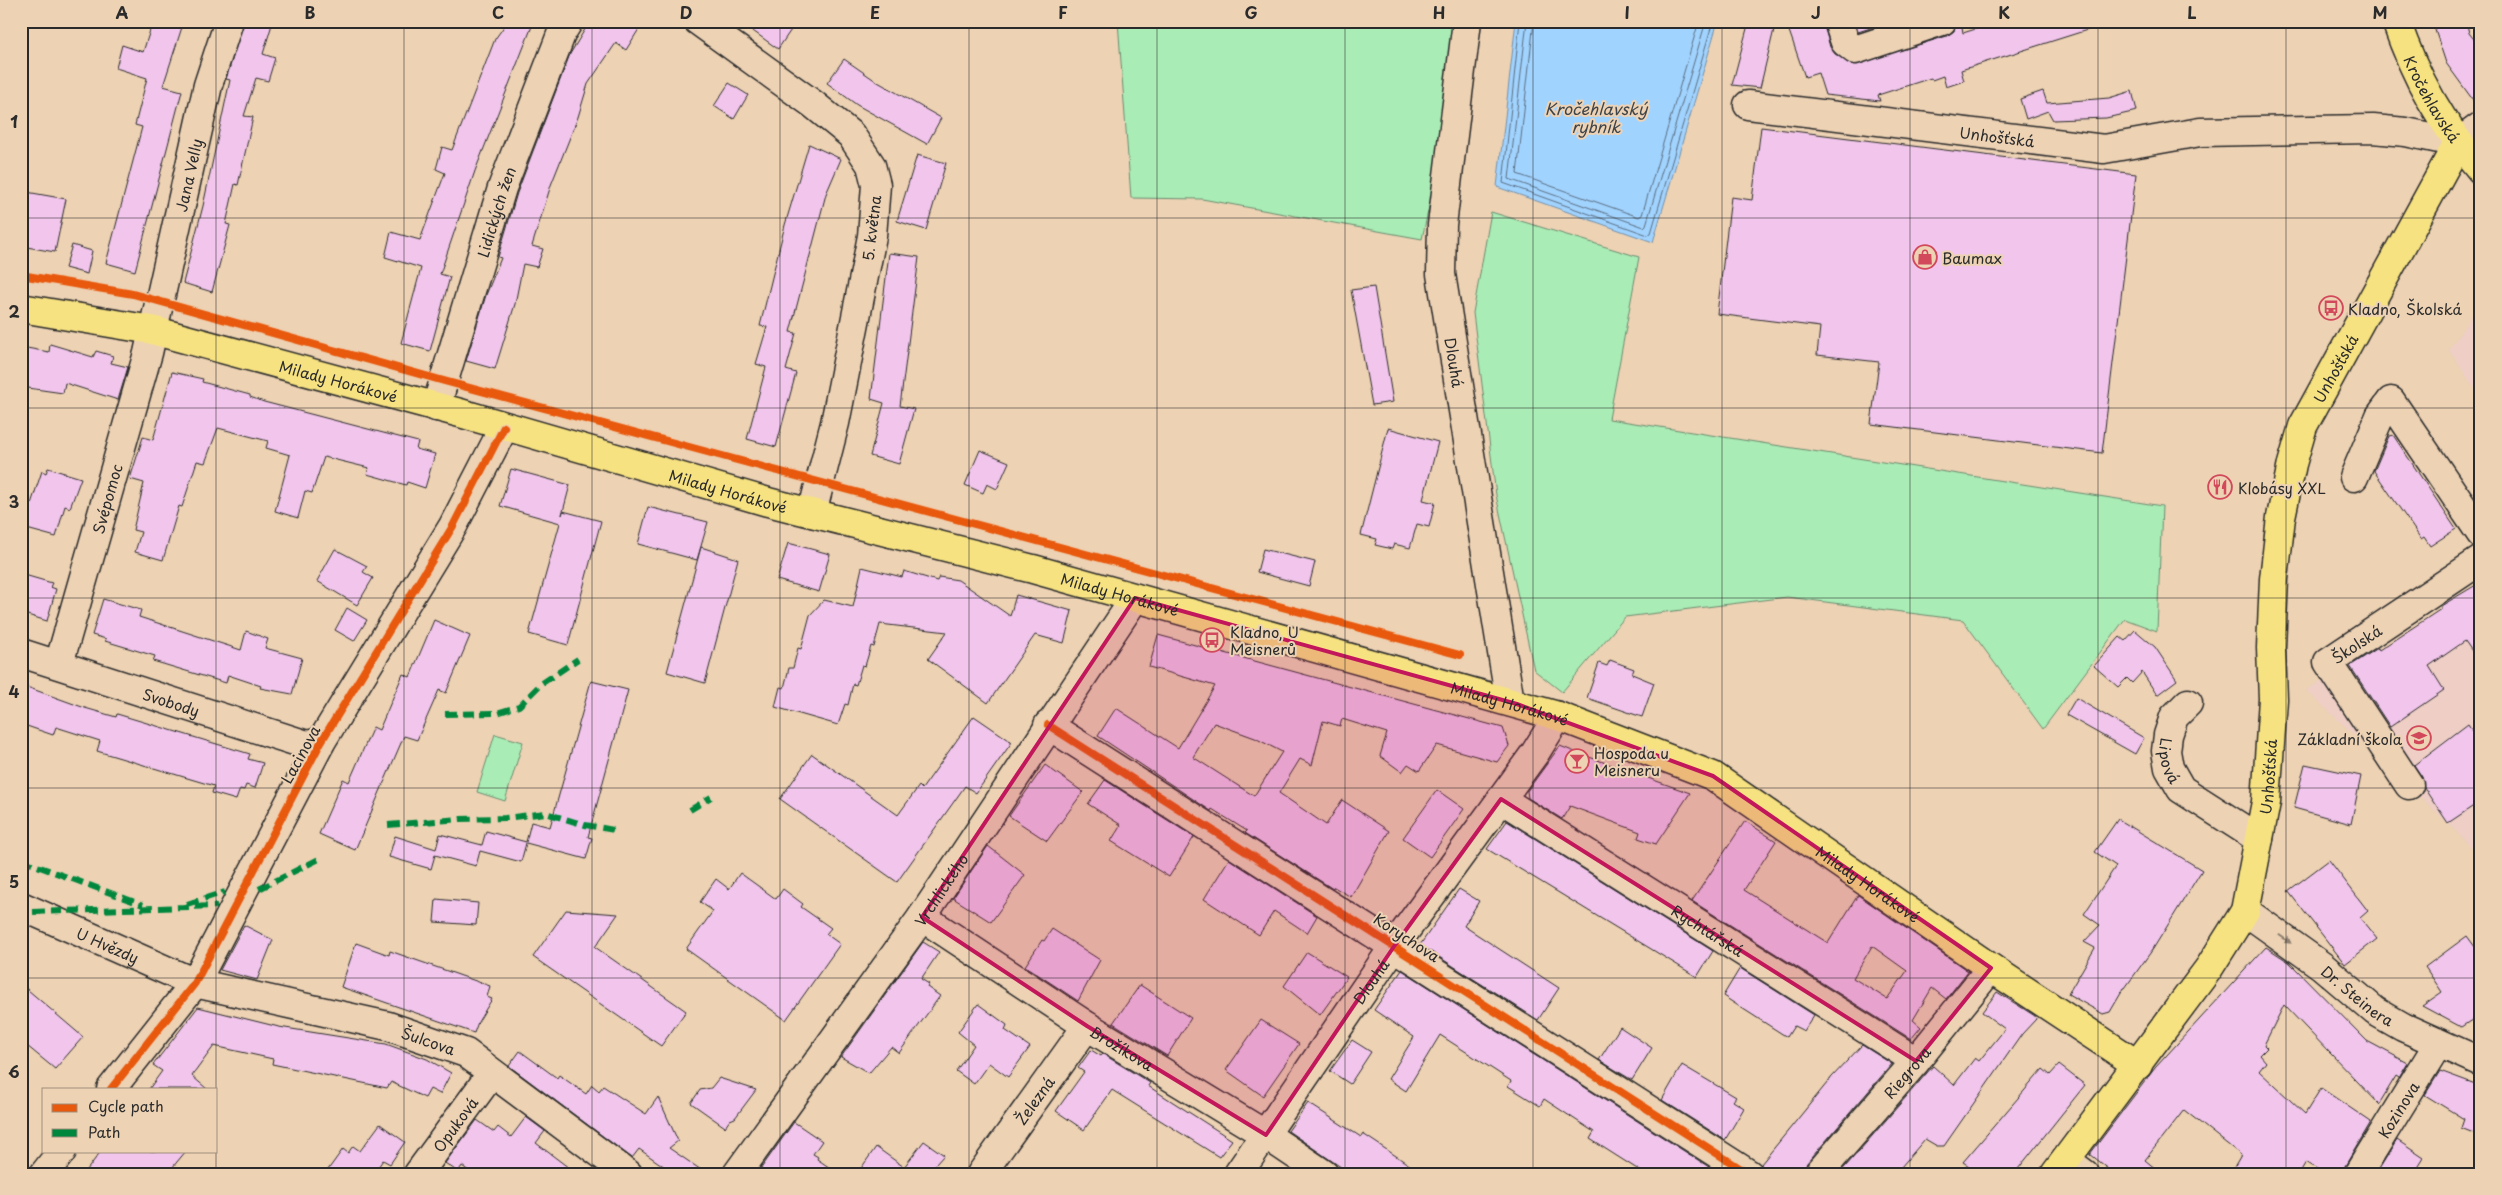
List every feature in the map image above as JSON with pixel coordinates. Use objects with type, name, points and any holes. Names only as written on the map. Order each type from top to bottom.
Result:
[{"type":"main road","name":"Kročehlavská","points":[[2396,21],[2421,85],[2458,143],[2481,170]]},
{"type":"main road","name":"Unhošťská","points":[[2068,1169],[2138,1065],[2209,968],[2245,911],[2266,802],[2272,699],[2271,648],[2274,579],[2281,517],[2292,464],[2303,426],[2458,143]]},
{"type":"main road","name":"Milady Horákové","points":[[21,308],[152,330],[436,407],[812,513],[1032,568],[1558,716],[1714,776],[1991,968],[2138,1065]]},
{"type":"street","name":"Jana Velly","points":[[152,330],[208,85],[229,21]]},
{"type":"street","name":"Lidických žen","points":[[436,407],[502,188],[562,32],[569,21]]},
{"type":"street","name":"5. května","points":[[698,21],[813,104],[851,135],[871,165],[876,185],[872,236],[835,423],[812,513]]},
{"type":"street","name":"Dlouhá","points":[[1467,21],[1442,225],[1441,274],[1510,702]]},
{"type":"street","points":[[1838,21],[1845,42],[1855,50],[1942,21]]},
{"type":"street","name":"Unhošťská","points":[[1748,105],[2104,149],[2200,132],[2372,129],[2406,132],[2458,143]]},
{"type":"street","points":[[2458,143],[2481,126]]},
{"type":"street","name":"Svépomoc","points":[[59,664],[148,353],[152,330]]},
{"type":"street","points":[[2354,477],[2380,416],[2391,402],[2481,534]]},
{"type":"street","name":"Lacinova","points":[[112,1088],[195,983],[321,742],[453,526],[504,427]]},
{"type":"street","name":"Školská","points":[[2409,785],[2328,662],[2481,560]]},
{"type":"street","name":"Vrchlického","points":[[737,1174],[922,917],[1048,725],[1135,598]]},
{"type":"street","name":"Svobody","points":[[21,653],[308,745],[321,742]]},
{"type":"street","name":"Lipová","points":[[2188,703],[2174,717],[2168,735],[2166,751],[2169,768],[2181,789],[2259,839]]},
{"type":"street","name":"Dlouhá","points":[[1238,1174],[1395,945],[1535,753],[1558,716]]},
{"type":"street","name":"Korychova","points":[[1048,725],[1395,945],[1749,1174]]},
{"type":"street","name":"Rychtářská","points":[[1501,799],[1916,1061]]},
{"type":"street","name":"U Hvězdy","points":[[21,906],[195,983]]},
{"type":"street","name":"Dr. Steinera","points":[[2245,911],[2322,966],[2375,1011],[2438,1044],[2476,1054]]},
{"type":"street","name":"Brožíkova","points":[[922,917],[1087,1026],[1266,1135],[1324,1174]]},
{"type":"street","name":"Riegrova","points":[[1818,1174],[1916,1061],[1991,968]]},
{"type":"street","name":"Šulcova","points":[[195,983],[388,1026],[466,1053],[628,1174]]},
{"type":"street","name":"Železná","points":[[981,1174],[1087,1026]]},
{"type":"street","name":"Kozinova","points":[[2358,1174],[2438,1044]]},
{"type":"street","name":"Opuková","points":[[418,1174],[492,1073]]},
{"type":"street","points":[[44,1174],[61,1152]]},
{"type":"highlighted area","points":[[1135,598],[1517,704],[1713,776],[1991,968],[1916,1061],[1501,799],[1395,945],[1266,1135],[1087,1026],[922,917]]},
{"type":"shaded area","points":[[2476,309],[2481,316],[2481,398],[2449,350]]},
{"type":"shaded area","name":"Základní škola","points":[[2479,583],[2481,585],[2481,857],[2448,823],[2306,690],[2343,669],[2375,643],[2380,650],[2441,609],[2441,604],[2452,596],[2458,597]]},
{"type":"green space","points":[[1118,21],[1458,21],[1451,104],[1422,239],[1202,199],[1131,198]]},
{"type":"green space","points":[[1491,212],[1639,257],[1609,419],[2162,506],[2157,631],[2125,619],[2043,729],[1963,620],[1787,597],[1625,617],[1562,692],[1534,670],[1496,495],[1473,313]]},
{"type":"green space","points":[[495,734],[523,742],[505,801],[477,792]]},
{"type":"water","name":"Kročehlavský rybník","points":[[1516,21],[1718,21],[1653,242],[1497,187]]},
{"type":"building","points":[[153,21],[184,21],[163,86],[182,91],[135,271],[106,263],[142,127],[135,125],[147,78],[116,68],[122,45],[143,52]]},
{"type":"building","points":[[244,21],[273,21],[263,54],[275,58],[268,81],[256,78],[244,116],[253,117],[238,185],[235,184],[226,224],[230,225],[212,292],[183,283],[203,206],[230,80],[226,79]]},
{"type":"building","points":[[508,21],[534,21],[475,171],[440,274],[450,277],[430,351],[401,343],[421,268],[385,257],[391,232],[420,240],[445,173],[436,169],[442,147],[452,150],[495,39]]},
{"type":"building","points":[[590,21],[625,21],[639,29],[626,50],[616,43],[588,84],[578,117],[551,185],[532,246],[543,249],[537,267],[523,264],[515,304],[495,369],[466,361],[486,295],[501,258],[498,257],[517,193],[570,54]]},
{"type":"building","points":[[739,21],[797,21],[778,49]]},
{"type":"building","points":[[1749,21],[1776,21],[1760,88],[1732,85]]},
{"type":"building","points":[[1798,21],[1823,21],[1830,47],[1835,54],[1853,65],[1947,36],[1954,31],[1957,21],[1961,21],[1963,33],[2001,21],[2102,21],[2103,25],[1961,70],[1964,81],[1946,87],[1943,76],[1932,80],[1931,78],[1878,95],[1880,101],[1825,95],[1818,73],[1805,77],[1787,25]]},
{"type":"building","points":[[1855,21],[1892,21],[1858,32]]},
{"type":"building","points":[[2432,21],[2466,21],[2469,33],[2481,48],[2481,111],[2446,63]]},
{"type":"building","points":[[844,59],[876,81],[941,118],[927,144],[857,105],[827,83]]},
{"type":"building","points":[[729,83],[748,95],[734,119],[714,106]]},
{"type":"building","points":[[2043,91],[2047,103],[2109,98],[2132,91],[2137,111],[2106,118],[2053,120],[2048,111],[2026,119],[2020,99]]},
{"type":"building","name":"Baumax","points":[[1761,127],[2136,174],[2102,453],[1871,424],[1879,362],[1817,355],[1820,327],[1717,314],[1731,197],[1752,200]]},
{"type":"building","points":[[809,144],[841,159],[826,194],[790,332],[796,333],[786,370],[796,373],[776,447],[747,439],[766,367],[756,364],[767,327],[760,326],[785,225]]},
{"type":"building","points":[[917,155],[946,163],[926,230],[897,221]]},
{"type":"building","points":[[21,191],[66,199],[55,252],[21,246]]},
{"type":"building","points":[[72,245],[92,251],[87,274],[65,268]]},
{"type":"building","points":[[889,253],[919,257],[900,406],[914,409],[899,464],[870,456],[884,403],[871,399]]},
{"type":"building","points":[[1374,287],[1393,402],[1372,405],[1351,290]]},
{"type":"building","points":[[50,344],[93,357],[96,351],[113,356],[111,363],[128,367],[118,400],[65,383],[63,393],[21,387],[21,347],[49,352]]},
{"type":"building","points":[[172,372],[203,379],[202,382],[250,395],[250,397],[264,402],[418,442],[416,449],[435,454],[425,488],[407,482],[406,485],[367,474],[369,468],[324,457],[312,493],[305,491],[298,518],[275,511],[290,455],[266,448],[268,441],[218,428],[205,463],[197,461],[182,507],[179,506],[163,560],[135,552],[141,532],[133,530],[144,483],[130,479],[143,437],[153,440]]},
{"type":"building","points":[[1388,428],[1438,442],[1423,500],[1435,503],[1429,527],[1417,524],[1410,548],[1394,544],[1392,549],[1375,545],[1377,539],[1361,535]]},
{"type":"building","points":[[2393,435],[2456,529],[2430,546],[2424,537],[2421,539],[2374,471],[2389,436]]},
{"type":"building","points":[[980,450],[1009,462],[997,489],[987,484],[983,493],[965,485]]},
{"type":"building","points":[[48,468],[81,478],[70,508],[65,506],[56,537],[23,528],[42,471],[46,473]]},
{"type":"building","points":[[511,469],[570,485],[563,511],[601,521],[568,645],[529,634],[560,523],[500,506]]},
{"type":"building","points":[[648,507],[708,522],[697,560],[638,544]]},
{"type":"building","points":[[788,543],[830,554],[819,592],[777,580]]},
{"type":"building","points":[[701,547],[738,559],[705,683],[667,672]]},
{"type":"building","points":[[335,549],[367,566],[363,572],[373,578],[357,605],[317,581]]},
{"type":"building","points":[[1263,549],[1315,562],[1309,586],[1257,572]]},
{"type":"building","points":[[862,567],[902,577],[904,571],[937,581],[939,577],[958,580],[1010,616],[1016,595],[1072,611],[1064,643],[1035,635],[988,703],[928,659],[947,632],[880,624],[874,647],[871,646],[865,666],[862,665],[856,685],[853,684],[848,705],[845,704],[838,725],[775,707],[780,687],[784,688],[789,668],[793,668],[798,648],[801,649],[810,615],[824,600],[853,607]]},
{"type":"building","points":[[21,574],[52,583],[50,587],[56,589],[47,621],[21,613]]},
{"type":"building","points":[[2481,582],[2481,664],[2465,641],[2429,666],[2444,690],[2390,727],[2350,666],[2378,648],[2379,650],[2441,609],[2441,606]]},
{"type":"building","points":[[103,599],[141,610],[139,617],[241,650],[246,631],[268,639],[265,648],[302,658],[292,694],[260,688],[261,686],[228,675],[226,683],[153,661],[155,656],[105,641],[106,639],[92,635]]},
{"type":"building","points":[[347,608],[367,620],[354,641],[335,630]]},
{"type":"building","points":[[434,620],[470,636],[446,693],[439,690],[417,740],[404,736],[355,850],[319,834],[343,779],[349,782],[373,727],[379,730],[403,674],[410,677]]},
{"type":"building","points":[[2135,630],[2155,647],[2177,680],[2157,695],[2142,672],[2132,683],[2127,678],[2118,687],[2094,666],[2120,637],[2125,641]]},
{"type":"building","points":[[1158,635],[1503,728],[1509,746],[1497,762],[1437,745],[1419,771],[1408,764],[1402,772],[1380,756],[1387,733],[1342,719],[1340,726],[1323,721],[1312,765],[1300,759],[1279,793],[1326,825],[1342,800],[1389,831],[1351,897],[1334,887],[1333,889],[1245,833],[1247,831],[1212,809],[1211,811],[1098,736],[1116,708],[1178,748],[1215,686],[1149,667]],"holes":[[[1214,723],[1255,738],[1282,752],[1254,796],[1193,757]]]},
{"type":"building","points":[[1610,660],[1634,669],[1632,674],[1654,683],[1642,717],[1587,698],[1599,663],[1607,666]]},
{"type":"building","points":[[591,681],[628,690],[588,837],[592,838],[586,859],[526,843],[521,862],[480,851],[476,866],[435,855],[431,869],[389,857],[395,836],[436,849],[440,834],[482,845],[486,831],[526,842],[531,822],[550,827]]},
{"type":"building","points":[[24,686],[85,708],[116,717],[117,714],[250,754],[248,759],[263,763],[255,788],[246,785],[244,790],[240,789],[236,800],[212,793],[214,786],[97,751],[100,741],[56,727],[53,735],[21,724],[21,697]]},
{"type":"building","points":[[2076,698],[2144,738],[2135,754],[2066,715]]},
{"type":"building","points":[[974,716],[1012,742],[976,793],[965,786],[897,882],[780,799],[812,754],[898,815],[919,786],[922,789]]},
{"type":"building","points":[[2468,724],[2481,744],[2481,801],[2448,823],[2424,787],[2422,777],[2414,765]]},
{"type":"building","points":[[1560,746],[1690,793],[1656,844],[1638,838],[1640,832],[1570,806],[1562,819],[1528,798],[1527,791]]},
{"type":"building","points":[[2305,764],[2361,776],[2351,824],[2294,808]]},
{"type":"building","points":[[1045,765],[1083,792],[1047,841],[1009,816]]},
{"type":"building","points":[[1105,780],[1194,837],[1169,877],[1111,841],[1121,825],[1088,804]]},
{"type":"building","points":[[1437,790],[1464,809],[1430,857],[1403,838]]},
{"type":"building","points":[[2118,819],[2202,870],[2153,949],[2124,988],[2110,1012],[2103,1014],[2068,994],[2095,948],[2084,942],[2100,925],[2084,914],[2116,866],[2095,852]]},
{"type":"building","points":[[1507,821],[1713,951],[1697,977],[1487,849]]},
{"type":"building","points":[[1745,821],[1776,841],[1744,890],[1828,943],[1858,895],[1968,971],[1946,999],[1932,988],[1913,1020],[1921,1027],[1911,1039],[1692,901]],"holes":[[[1872,946],[1907,971],[1887,999],[1853,978]]]},
{"type":"building","points":[[988,846],[1025,875],[991,922],[953,898]]},
{"type":"building","points":[[1229,859],[1317,916],[1307,933],[1274,911],[1259,935],[1204,899]]},
{"type":"building","points":[[2329,860],[2368,911],[2360,918],[2377,939],[2345,964],[2288,891]]},
{"type":"building","points":[[740,873],[776,899],[783,889],[803,904],[801,907],[831,928],[826,934],[840,944],[786,1020],[686,949],[713,911],[700,902],[716,879],[729,889]]},
{"type":"building","points":[[1459,889],[1479,901],[1464,926],[1559,988],[1538,1020],[1420,945]]},
{"type":"building","points":[[436,899],[478,903],[476,925],[434,922]]},
{"type":"building","points":[[566,910],[618,914],[595,947],[686,1011],[661,1046],[533,957]]},
{"type":"building","points":[[244,925],[273,940],[257,980],[220,970]]},
{"type":"building","points":[[1052,929],[1100,960],[1078,1001],[1025,966],[1042,940],[1044,941]]},
{"type":"building","points":[[2467,936],[2481,955],[2481,1014],[2461,1027],[2422,1006],[2442,992],[2425,967]]},
{"type":"building","points":[[923,942],[939,952],[921,979],[929,984],[927,987],[940,996],[899,1053],[891,1047],[869,1073],[841,1057]]},
{"type":"building","points":[[356,943],[389,955],[390,951],[490,986],[487,997],[492,999],[478,1022],[474,1033],[341,987]]},
{"type":"building","points":[[2266,947],[2289,962],[2367,1041],[2408,1063],[2399,1078],[2396,1076],[2379,1104],[2284,1005],[2264,1045],[2267,1048],[2260,1055],[2266,1062],[2259,1071],[2305,1114],[2321,1088],[2371,1122],[2342,1174],[2325,1174],[2306,1162],[2299,1174],[2230,1174],[2241,1155],[2184,1110],[2145,1160],[2162,1174],[2115,1174],[2090,1154],[2155,1068]]},
{"type":"building","points":[[1307,952],[1347,977],[1320,1015],[1284,986]]},
{"type":"building","points":[[1740,968],[1814,1015],[1804,1031],[1794,1026],[1787,1037],[1723,996]]},
{"type":"building","points":[[1402,970],[1709,1167],[1705,1174],[1645,1174],[1590,1139],[1594,1132],[1544,1099],[1540,1106],[1508,1086],[1511,1081],[1440,1035],[1406,1091],[1388,1079],[1414,1037],[1374,1010]]},
{"type":"building","points":[[21,984],[83,1037],[55,1069],[21,1041]]},
{"type":"building","points":[[1140,985],[1191,1018],[1167,1056],[1113,1023]]},
{"type":"building","points":[[1997,992],[2035,1016],[2036,1019],[2022,1034],[1944,1146],[1937,1146],[1925,1139],[1895,1174],[1839,1174],[1933,1066],[1954,1085],[1975,1058],[1979,1061],[2005,1029],[1982,1012]]},
{"type":"building","points":[[978,1004],[1007,1025],[1005,1030],[1030,1047],[1008,1077],[989,1063],[974,1084],[956,1071],[974,1045],[958,1032]]},
{"type":"building","points":[[198,1007],[279,1027],[386,1044],[427,1059],[451,1073],[440,1094],[430,1089],[425,1098],[391,1082],[387,1088],[272,1064],[273,1059],[214,1046],[192,1076],[206,1088],[150,1088],[162,1071],[153,1065]]},
{"type":"building","points":[[1261,1020],[1299,1044],[1263,1096],[1226,1070]]},
{"type":"building","points":[[1620,1027],[1652,1048],[1632,1080],[1599,1060]]},
{"type":"building","points":[[1352,1040],[1371,1052],[1350,1084],[1330,1071]]},
{"type":"building","points":[[1862,1045],[1892,1064],[1806,1164],[1803,1174],[1764,1174],[1761,1164],[1832,1077]]},
{"type":"building","points":[[1091,1050],[1101,1056],[1103,1054],[1150,1083],[1148,1086],[1232,1140],[1219,1157],[1112,1090],[1084,1130],[1056,1111],[1084,1072],[1078,1068]]},
{"type":"building","points":[[520,1051],[557,1078],[559,1075],[586,1094],[592,1085],[599,1091],[603,1086],[646,1114],[658,1097],[678,1141],[669,1148],[707,1174],[675,1174],[639,1149],[632,1158],[509,1066]]},
{"type":"building","points":[[1682,1065],[1736,1097],[1733,1101],[1744,1108],[1725,1140],[1662,1100]]},
{"type":"building","points":[[2059,1065],[2085,1085],[2014,1174],[1963,1174],[1969,1166],[1963,1162],[2043,1069],[2050,1075]]},
{"type":"building","points":[[2440,1071],[2478,1085],[2481,1081],[2481,1136],[2461,1128],[2464,1119],[2425,1095]]},
{"type":"building","points":[[719,1078],[756,1090],[735,1118],[730,1120],[725,1127],[691,1103],[700,1090],[711,1088]]},
{"type":"building","points":[[1308,1103],[1361,1137],[1363,1134],[1423,1174],[1351,1174],[1288,1131]]},
{"type":"building","points":[[526,1117],[545,1131],[536,1143],[577,1174],[473,1174],[462,1166],[458,1172],[445,1163],[477,1120],[494,1132],[498,1127],[511,1137]]},
{"type":"building","points":[[794,1122],[822,1141],[813,1154],[818,1157],[817,1159],[839,1174],[757,1174]]},
{"type":"building","points":[[380,1124],[405,1142],[390,1164],[383,1160],[373,1174],[325,1174],[343,1149],[348,1153],[353,1146],[360,1151]]},
{"type":"building","points":[[2397,1140],[2424,1158],[2414,1174],[2376,1174]]},
{"type":"building","points":[[924,1141],[944,1155],[927,1174],[857,1174],[876,1147],[904,1167]]},
{"type":"building","points":[[100,1152],[185,1152],[167,1174],[84,1174]]},
{"type":"marked path","points":[[445,714],[497,713],[519,706],[541,684],[578,659]]},
{"type":"marked path","points":[[690,810],[711,797]]},
{"type":"marked path","points":[[388,825],[460,819],[505,818],[546,813],[585,825],[614,830]]},
{"type":"marked path","points":[[259,889],[319,859]]},
{"type":"marked path","points":[[21,860],[143,905]]},
{"type":"marked path","points":[[187,904],[225,892]]},
{"type":"marked path","points":[[33,912],[217,906]]},
{"type":"cycle path","points":[[21,275],[133,294],[444,381],[1460,655]]},
{"type":"cycle path","points":[[112,1088],[195,983],[321,742],[453,526],[504,427]]},
{"type":"cycle path","points":[[1048,725],[1749,1174]]},
{"type":"place","name":"Baumax","points":[[1925,257]]},
{"type":"place","name":"Kladno, Školská","points":[[2331,308]]},
{"type":"place","name":"Klobásy XXL","points":[[2220,487]]},
{"type":"place","name":"Kladno, U Meisnerů","points":[[1212,640]]},
{"type":"place","name":"Základní škola","points":[[2419,738]]},
{"type":"place","name":"Hospoda u Meisneru","points":[[1577,761]]}]
